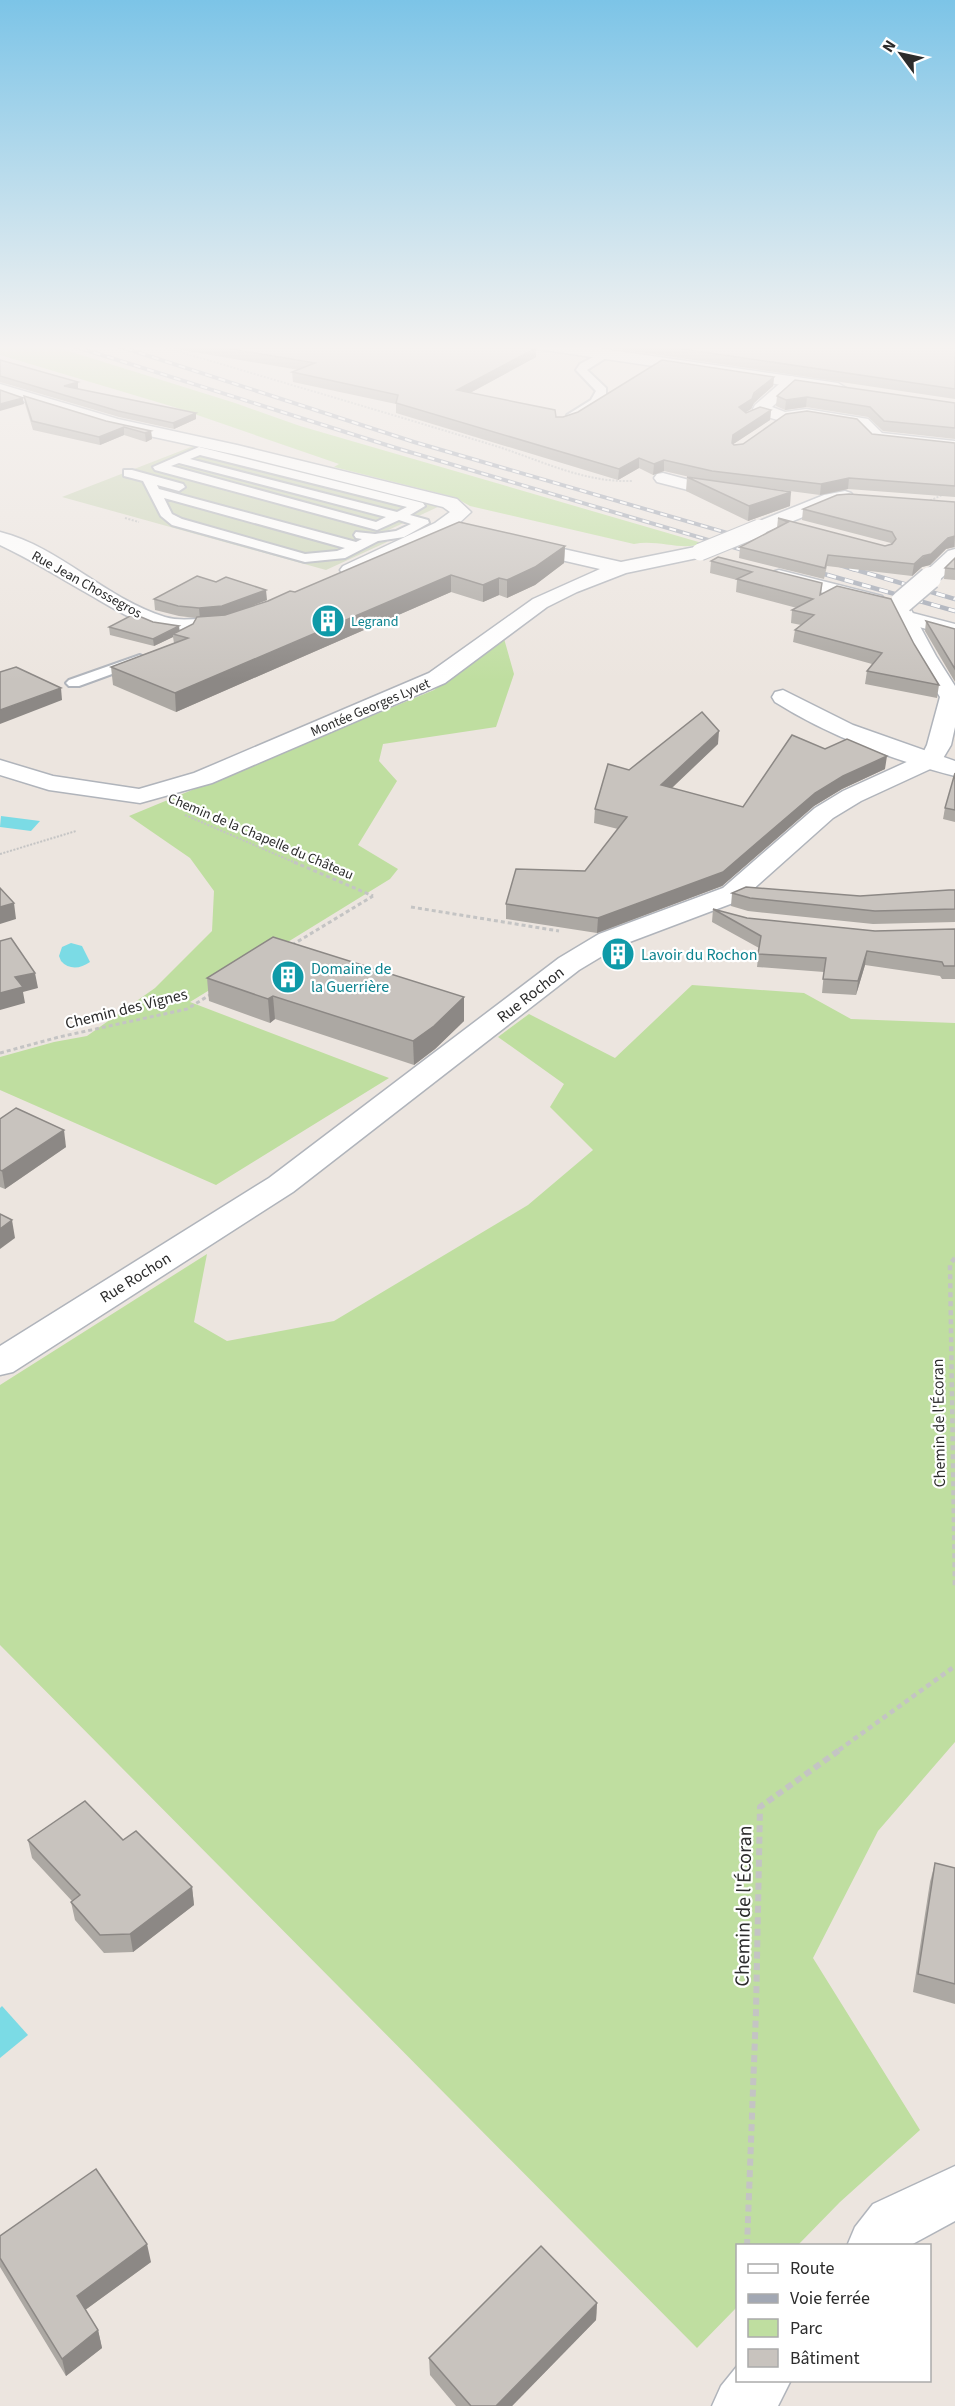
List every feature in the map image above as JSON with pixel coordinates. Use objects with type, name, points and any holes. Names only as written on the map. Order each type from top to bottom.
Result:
[{"type":"street","points":[[262,456],[450,503],[462,512],[336,577]]},
{"type":"street","points":[[663,478],[688,485],[746,493]]},
{"type":"street","name":"Montée Georges Lyvet","points":[[0,767],[50,783],[140,796],[203,778],[437,678],[540,603],[570,588],[621,568],[697,553],[820,503],[849,496],[927,502]]},
{"type":"street","points":[[791,498],[820,503]]},
{"type":"street","points":[[767,524],[808,529]]},
{"type":"street","points":[[433,525],[621,568]]},
{"type":"street","name":"Rue Jean Chossegros","points":[[0,538],[38,556],[128,608],[187,634],[252,616]]},
{"type":"street","points":[[697,553],[728,563]]},
{"type":"street","points":[[902,608],[955,555]]},
{"type":"street","points":[[762,572],[902,608],[955,631]]},
{"type":"street","points":[[902,608],[925,656],[951,697],[939,746],[931,760]]},
{"type":"street","points":[[783,697],[815,717],[861,737],[955,769]]},
{"type":"street","name":"Rue Rochon","points":[[0,1363],[281,1185],[568,964],[609,940],[700,908],[732,894],[833,808],[852,796],[931,760]]},
{"type":"street","points":[[700,908],[735,918]]},
{"type":"street","points":[[876,2244],[892,2223],[955,2193]]},
{"type":"lane","points":[[185,456],[159,467],[377,526],[419,506],[220,456]]},
{"type":"lane","points":[[178,459],[433,525]]},
{"type":"lane","points":[[128,473],[375,538]]},
{"type":"lane","points":[[281,486],[303,477]]},
{"type":"lane","points":[[148,479],[162,506],[340,555],[375,538],[433,525]]},
{"type":"lane","points":[[295,489],[316,480]]},
{"type":"lane","points":[[154,492],[358,547]]},
{"type":"lane","points":[[319,511],[364,492]]},
{"type":"lane","points":[[74,683],[156,653]]},
{"type":"path","points":[[526,456],[616,483],[663,478]]},
{"type":"path","points":[[927,502],[950,492]]},
{"type":"path","name":"Chemin de la Chapelle du Château","points":[[140,796],[373,896],[285,949]]},
{"type":"path","points":[[0,854],[76,831]]},
{"type":"path","points":[[411,907],[609,940]]},
{"type":"path","name":"Chemin des Vignes","points":[[0,1053],[188,1009],[217,991]]},
{"type":"path","name":"Chemin de l'Écoran","points":[[955,1258],[950,1264],[955,1589]]},
{"type":"path","name":"Chemin de l'Écoran","points":[[747,2244],[756,2011],[760,1807],[955,1666]]},
{"type":"green space","points":[[167,456],[241,456],[440,506],[382,533],[387,542],[326,570],[62,497]]},
{"type":"green space","points":[[317,456],[404,456],[702,543],[687,546],[634,544],[470,506],[454,497],[334,467],[339,464]]},
{"type":"green space","points":[[503,635],[514,674],[496,727],[383,744],[379,761],[397,781],[358,845],[398,869],[390,879],[190,1002],[389,1078],[216,1185],[0,1090],[0,1057],[54,1042],[87,1036],[155,988],[212,931],[214,891],[190,858],[129,816],[434,690]]},
{"type":"green space","points":[[692,985],[804,993],[851,1019],[955,1023],[955,1742],[878,1831],[813,1958],[920,2130],[840,2202],[799,2244],[736,2244],[736,2308],[697,2348],[0,1645],[0,1385],[207,1254],[194,1322],[227,1341],[334,1321],[528,1205],[593,1150],[550,1107],[564,1084],[498,1037],[529,1014],[615,1058]]},
{"type":"water","points":[[1,816],[40,821],[31,831],[0,827]]},
{"type":"water","points":[[71,943],[82,946],[90,962],[75,968],[61,961],[59,956],[62,947]]},
{"type":"water","points":[[2,2006],[28,2035],[0,2058],[0,2008]]},
{"type":"building","points":[[576,456],[955,456],[955,486],[849,478],[821,484],[712,471],[664,460],[654,464],[639,458],[619,469]]},
{"type":"building","points":[[687,477],[791,492],[749,506]]},
{"type":"building","points":[[837,495],[955,502],[955,536],[948,538],[931,554],[923,556],[914,564],[828,555],[825,568],[740,547],[788,522],[778,518],[885,546],[892,544],[896,539],[892,532],[803,509]]},
{"type":"building","points":[[459,522],[565,546],[535,567],[507,580],[499,578],[483,585],[451,575],[175,693],[111,667],[188,638],[173,634],[193,624],[197,617],[225,615],[290,591],[295,592]]},
{"type":"building","points":[[718,557],[822,583],[820,595],[837,586],[891,599],[914,644],[939,685],[867,671],[882,653],[795,630],[814,615],[792,610],[813,599],[737,579],[752,572],[711,561]]},
{"type":"building","points":[[955,558],[955,569],[945,568]]},
{"type":"building","points":[[197,576],[216,582],[226,577],[266,590],[222,606],[199,608],[178,606],[154,599]]},
{"type":"building","points":[[134,614],[153,622],[179,626],[153,639],[109,627]]},
{"type":"building","points":[[926,621],[955,629],[955,669]]},
{"type":"building","points":[[16,667],[61,688],[0,710],[0,672]]},
{"type":"building","points":[[702,712],[719,731],[661,785],[743,807],[792,735],[825,749],[847,739],[887,756],[843,776],[815,793],[723,872],[598,918],[506,904],[516,869],[585,871],[627,817],[595,809],[608,764],[629,770]]},
{"type":"building","points":[[955,773],[955,810],[945,808]]},
{"type":"building","points":[[746,887],[860,896],[955,890],[955,909],[875,911],[750,898],[732,893]]},
{"type":"building","points":[[0,888],[14,903],[0,907]]},
{"type":"building","points":[[713,909],[747,918],[875,931],[955,929],[955,966],[944,966],[942,962],[867,951],[858,981],[823,979],[826,958],[758,954],[761,936]]},
{"type":"building","points":[[273,937],[464,997],[434,1026],[413,1041],[273,996],[268,999],[207,978]]},
{"type":"building","points":[[11,938],[35,973],[15,977],[23,987],[0,993],[0,941]]},
{"type":"building","points":[[16,1108],[64,1130],[2,1171],[0,1170],[0,1119]]},
{"type":"building","points":[[0,1214],[12,1220],[0,1229]]},
{"type":"building","points":[[85,1801],[123,1840],[136,1831],[192,1887],[130,1934],[100,1935],[71,1902],[80,1895],[28,1840]]},
{"type":"building","points":[[935,1863],[955,1868],[955,1984],[918,1974]]},
{"type":"building","points":[[96,2169],[147,2244],[77,2296],[98,2330],[62,2359],[0,2258],[0,2236]]},
{"type":"building","points":[[541,2246],[597,2303],[496,2406],[471,2406],[429,2358]]},
{"type":"railway","points":[[424,456],[756,554]]},
{"type":"railway","points":[[463,456],[769,545]]},
{"type":"railway","points":[[836,564],[855,570]]},
{"type":"railway","points":[[850,568],[955,599]]},
{"type":"railway","points":[[810,570],[955,611]]},
{"type":"place","name":"Legrand","points":[[328,621]]},
{"type":"place","name":"Lavoir du Rochon","points":[[618,954]]},
{"type":"place","name":"Domaine de la Guerrière","points":[[288,977]]}]
